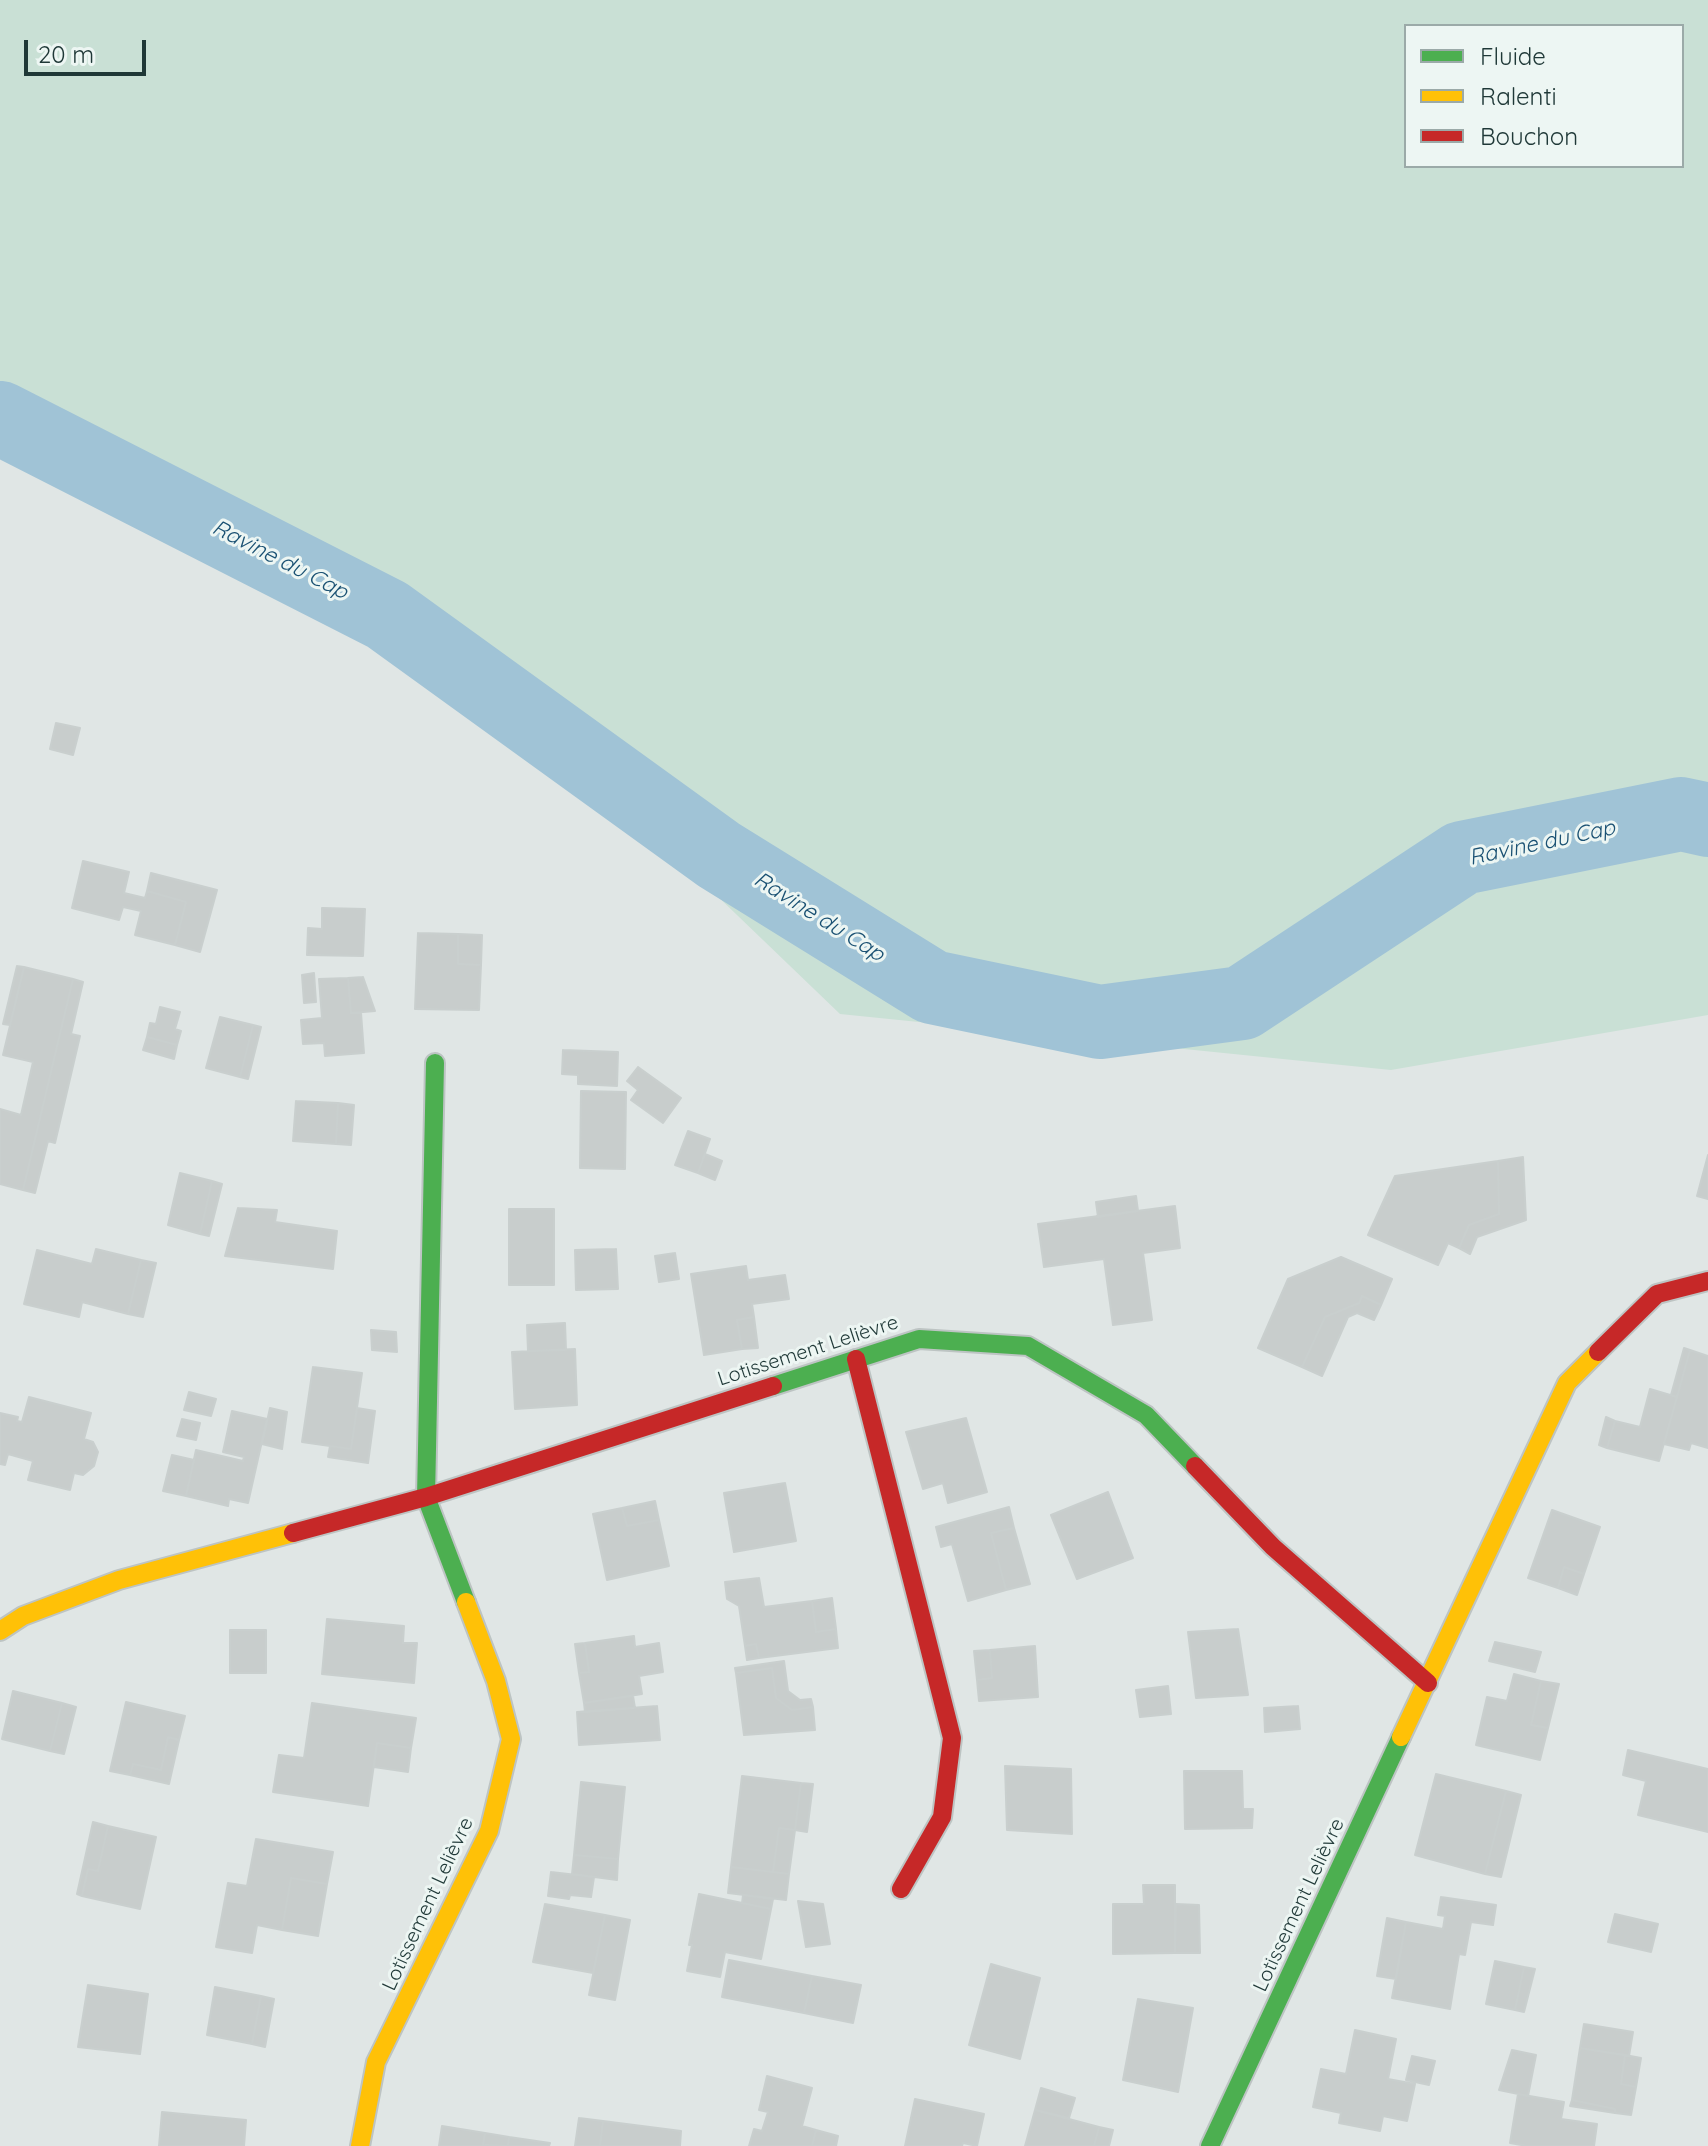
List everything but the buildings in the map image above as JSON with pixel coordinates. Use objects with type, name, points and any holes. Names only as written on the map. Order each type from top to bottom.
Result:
[{"type":"street","points":[[426,1497],[435,1063]]},
{"type":"street","name":"Lotissement Lelièvre","points":[[1210,2146],[1567,1383],[1657,1294],[1708,1281]]},
{"type":"street","name":"Lotissement Lelièvre","points":[[0,1631],[23,1616],[119,1580],[426,1497],[919,1339],[1028,1346],[1146,1415],[1273,1547],[1428,1683]]},
{"type":"street","points":[[856,1359],[952,1738],[942,1817],[901,1889]]},
{"type":"street","name":"Lotissement Lelièvre","points":[[360,2146],[376,2062],[489,1831],[511,1739],[496,1681],[426,1497]]},
{"type":"green space","points":[[0,0],[1708,0],[1708,1015],[1391,1070],[840,1014],[404,595],[0,436]]},
{"type":"waterway","name":"Ravine du Cap","points":[[0,418],[387,615],[719,855],[932,987],[1100,1022],[1242,1003],[1462,858],[1681,814],[1708,820]]},
{"type":"traffic: fast","points":[[435,1063],[426,1497],[466,1602]]},
{"type":"traffic: fast","points":[[773,1386],[919,1339],[1028,1346],[1146,1415],[1195,1466]]},
{"type":"traffic: fast","points":[[1210,2146],[1401,1737]]},
{"type":"traffic: slow","points":[[1401,1737],[1567,1383],[1598,1352]]},
{"type":"traffic: slow","points":[[0,1631],[23,1616],[119,1580],[293,1533]]},
{"type":"traffic: slow","points":[[360,2146],[376,2062],[489,1831],[511,1739],[496,1681],[466,1602]]},
{"type":"traffic: jam","points":[[1598,1352],[1657,1294],[1708,1281]]},
{"type":"traffic: jam","points":[[856,1359],[952,1738],[942,1817],[901,1889]]},
{"type":"traffic: jam","points":[[293,1533],[426,1497],[773,1386]]},
{"type":"traffic: jam","points":[[1195,1466],[1273,1547],[1428,1683]]}]
